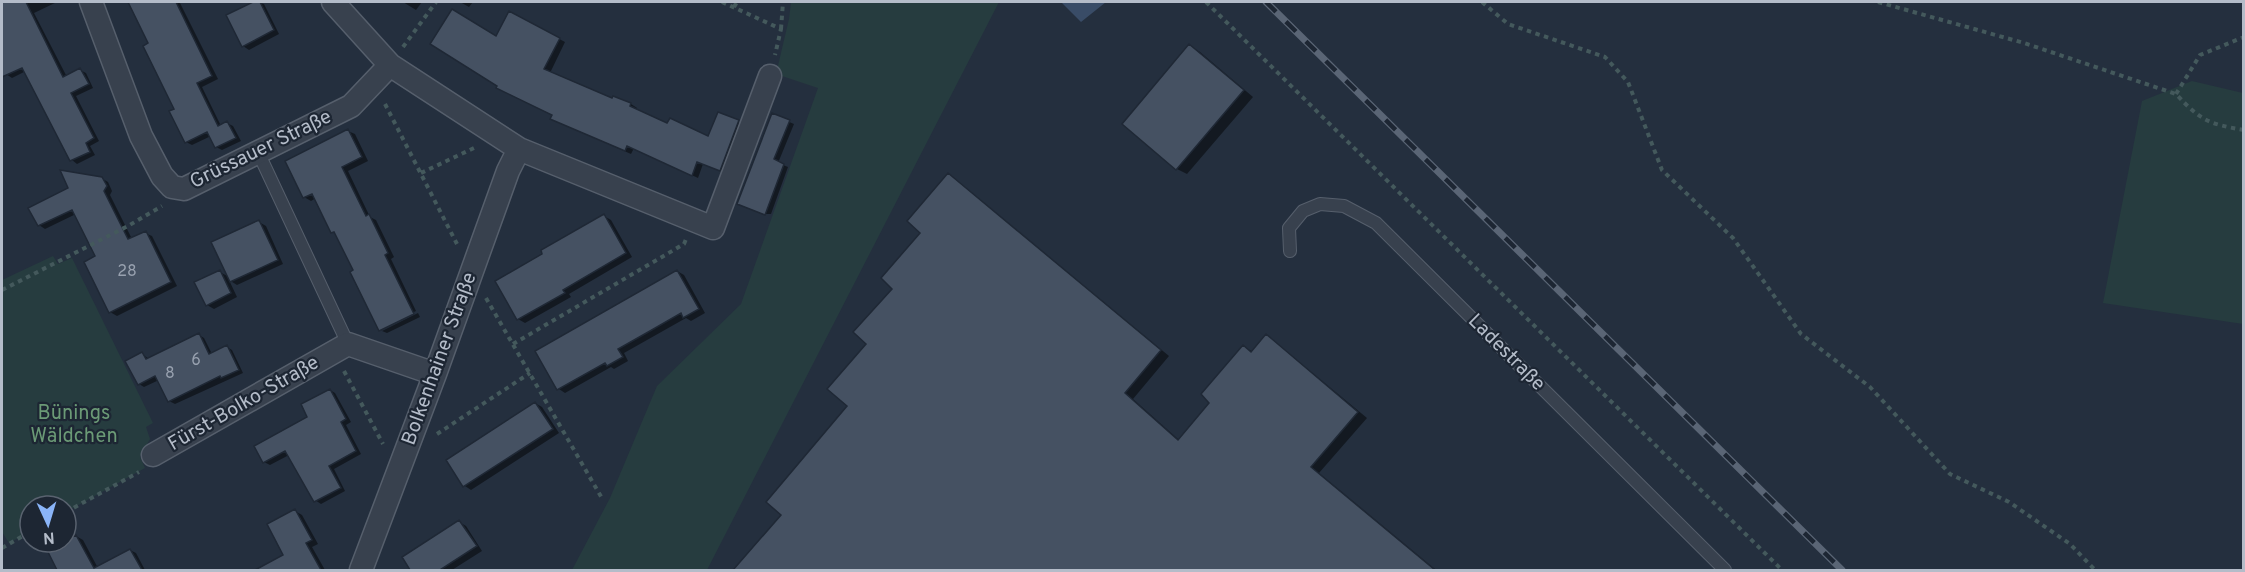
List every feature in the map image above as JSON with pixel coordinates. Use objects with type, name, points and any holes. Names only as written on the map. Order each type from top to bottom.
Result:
[{"type":"street","name":"Grüssauer Straße","points":[[91,2],[141,136],[162,177],[172,187],[184,189],[351,106],[390,65]]},
{"type":"street","points":[[333,2],[390,65],[519,149],[713,228],[770,76]]},
{"type":"street","name":"Bolkenhainer Straße","points":[[361,570],[508,171],[519,149]]},
{"type":"street","points":[[348,344],[435,374]]},
{"type":"street","name":"Fürst-Bolko-Straße","points":[[153,455],[348,344]]},
{"type":"lane","points":[[258,153],[348,344]]},
{"type":"lane","name":"Ladestraße","points":[[1290,251],[1289,228],[1302,211],[1320,204],[1344,206],[1376,224],[1725,570]]},
{"type":"path","points":[[390,65],[436,2]]},
{"type":"path","points":[[722,2],[781,30]]},
{"type":"path","points":[[734,7],[737,2]]},
{"type":"path","points":[[770,76],[781,30],[783,2]]},
{"type":"path","points":[[1206,2],[1782,570]]},
{"type":"path","points":[[1482,2],[1508,24],[1605,57],[1628,82],[1662,170],[1733,238],[1801,334],[1870,387],[1950,474],[2009,502],[2070,544],[2095,570]]},
{"type":"path","points":[[1878,2],[2024,44],[2176,94],[2190,109],[2211,124],[2244,130]]},
{"type":"path","points":[[2176,94],[2200,55],[2244,37]]},
{"type":"path","points":[[421,173],[500,136]]},
{"type":"path","points":[[2,290],[160,208],[172,187]]},
{"type":"path","points":[[513,344],[684,244],[697,222]]},
{"type":"path","points":[[348,344],[344,371],[399,470]]},
{"type":"path","points":[[428,440],[530,374]]},
{"type":"path","name":"Fürst-Bolko-Straße","points":[[78,505],[145,468],[144,466],[153,455]]},
{"type":"path","points":[[2,548],[18,539]]},
{"type":"green space","points":[[791,2],[999,2],[707,570],[572,570],[610,498],[657,386],[741,304],[818,88],[776,74]]},
{"type":"green space","points":[[2192,81],[2243,93],[2243,324],[2103,303],[2142,101]]},
{"type":"green space","name":"Bünings Wäldchen","points":[[53,256],[58,264],[72,258],[153,423],[146,427],[150,439],[140,457],[145,468],[78,505],[78,494],[18,494],[18,538],[9,543],[2,532],[2,280]]},
{"type":"water","points":[[1061,2],[1106,2],[1081,22]]},
{"type":"building","points":[[2,2],[26,2],[63,77],[80,68],[89,84],[71,93],[94,138],[86,143],[90,152],[70,161],[22,68],[2,77]]},
{"type":"building","points":[[128,2],[176,2],[212,76],[197,83],[218,126],[227,121],[236,138],[215,148],[207,132],[185,143],[169,111],[174,109],[143,46],[148,43]]},
{"type":"building","points":[[253,2],[260,2],[274,30],[242,47],[226,15]]},
{"type":"building","points":[[452,9],[496,36],[509,11],[560,38],[544,69],[612,98],[613,96],[631,103],[630,106],[667,123],[670,118],[708,136],[718,112],[739,120],[720,171],[697,162],[692,176],[627,146],[625,151],[550,119],[552,115],[496,88],[497,86],[430,44]]},
{"type":"building","points":[[1189,44],[1244,90],[1176,170],[1122,124]]},
{"type":"building","points":[[772,113],[790,120],[774,159],[784,164],[765,215],[737,204]]},
{"type":"building","points":[[348,129],[362,157],[342,167],[366,216],[369,214],[388,253],[385,255],[414,314],[379,331],[350,272],[353,270],[334,232],[331,233],[312,194],[303,198],[285,161]]},
{"type":"building","points":[[60,170],[102,177],[107,186],[104,191],[128,239],[146,231],[171,282],[109,313],[84,262],[95,256],[72,210],[38,226],[28,208],[68,188]]},
{"type":"building","points":[[948,173],[1161,350],[1125,393],[1178,440],[1209,403],[1201,394],[1243,345],[1251,352],[1266,334],[1358,412],[1311,467],[1435,570],[733,570],[781,515],[766,502],[847,406],[827,389],[866,344],[853,332],[892,289],[881,278],[920,233],[907,221]]},
{"type":"building","points":[[604,214],[626,253],[563,290],[565,293],[517,320],[495,281],[542,254],[541,250]]},
{"type":"building","points":[[259,220],[278,260],[230,282],[211,242]]},
{"type":"building","points":[[220,270],[231,293],[206,306],[194,282]]},
{"type":"building","points":[[677,270],[699,309],[683,318],[681,313],[618,349],[623,357],[607,366],[605,363],[557,390],[535,351]]},
{"type":"building","points":[[199,333],[209,354],[227,345],[239,370],[221,378],[220,376],[168,402],[155,376],[138,385],[125,361],[142,352],[146,359]]},
{"type":"building","points":[[330,389],[346,419],[341,422],[356,451],[329,466],[341,488],[314,502],[285,451],[263,463],[254,446],[307,417],[301,404]]},
{"type":"building","points":[[535,402],[553,429],[463,487],[446,460]]},
{"type":"building","points":[[295,509],[312,540],[306,543],[321,570],[255,570],[283,555],[267,524]]},
{"type":"building","points":[[459,520],[477,546],[440,570],[410,570],[402,557]]},
{"type":"building","points":[[78,539],[94,568],[130,549],[142,570],[57,570],[49,554],[78,554]]},
{"type":"railway","points":[[1266,2],[1842,570]]}]
